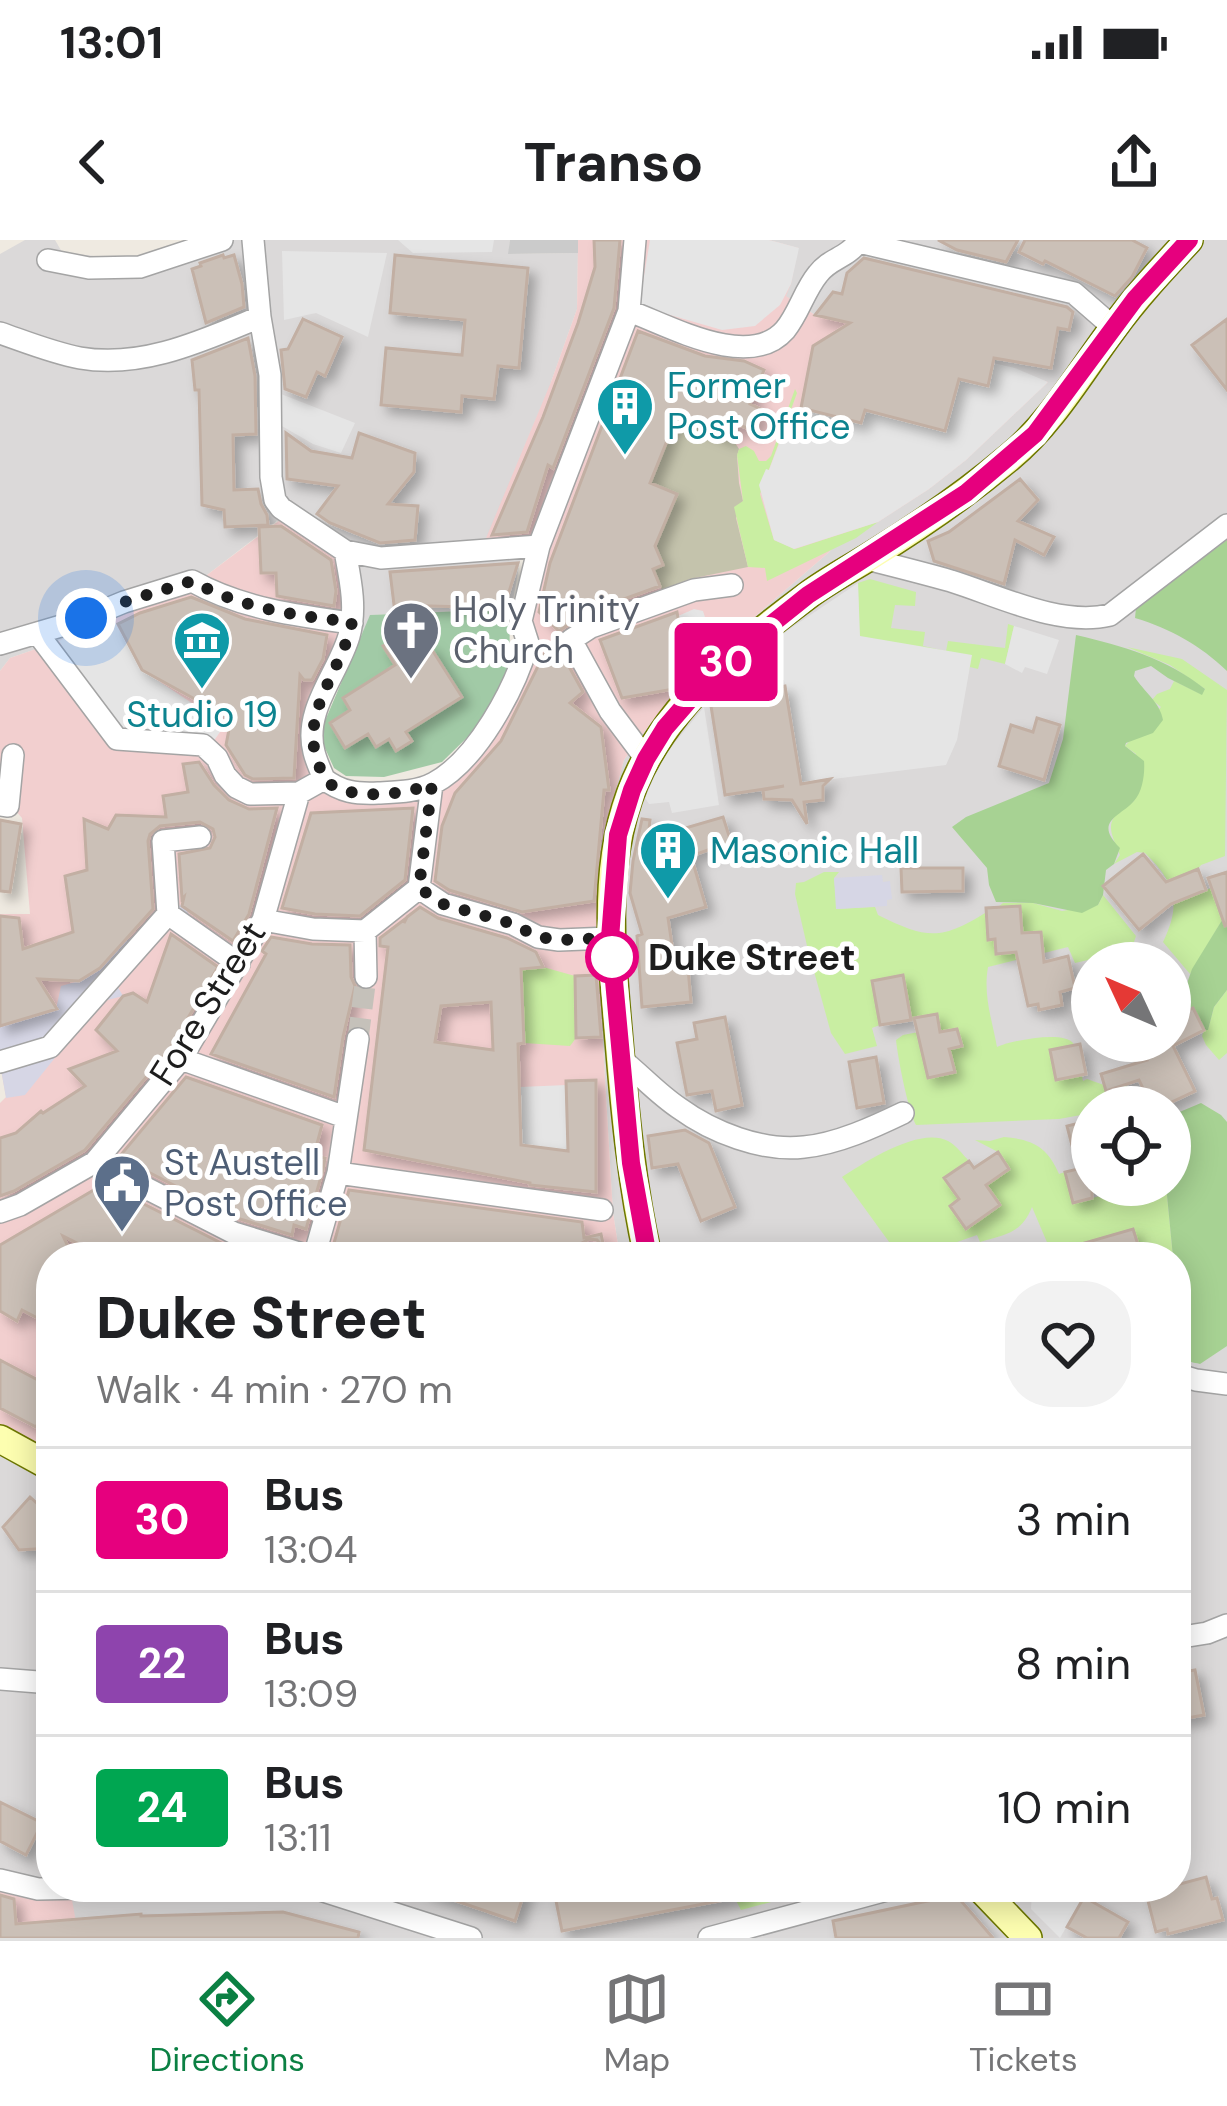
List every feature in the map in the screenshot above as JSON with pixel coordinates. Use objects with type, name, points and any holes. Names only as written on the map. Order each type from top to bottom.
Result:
[{"type":"street","points":[[48,260],[89,268],[140,267],[222,240]]},
{"type":"street","points":[[253,240],[270,375],[271,477],[275,500],[288,514],[345,550],[381,558],[538,546]]},
{"type":"street","points":[[345,550],[352,622],[344,651],[321,696],[313,748],[324,779],[343,791],[418,790],[452,771],[472,751],[517,676],[528,643],[521,621],[538,546],[629,311],[634,240]]},
{"type":"street","points":[[645,1242],[631,1163],[610,938],[618,835],[646,759],[665,728],[731,658],[808,595],[966,493],[1014,454],[1054,411],[1114,327],[1189,240]]},
{"type":"street","points":[[629,311],[726,346],[747,348],[771,341],[786,329],[821,269],[850,254],[859,241],[1074,293],[1114,327]]},
{"type":"street","points":[[0,333],[97,360],[189,346],[260,317]]},
{"type":"street","points":[[867,559],[1061,616],[1092,620],[1110,615],[1227,525]]},
{"type":"street","points":[[0,644],[192,581],[213,593],[294,616],[352,622]]},
{"type":"street","points":[[528,643],[571,640],[591,627],[694,590],[732,585]]},
{"type":"street","points":[[38,634],[117,739],[202,746],[217,758],[236,787],[250,794],[298,793],[324,779]]},
{"type":"street","points":[[571,640],[610,711],[646,759]]},
{"type":"street","points":[[0,805],[8,806],[13,755]]},
{"type":"street","points":[[263,920],[365,931],[419,888],[432,784]]},
{"type":"street","name":"Fore Street","points":[[0,1212],[95,1162],[181,1059],[263,920],[298,793]]},
{"type":"street","points":[[0,1062],[50,1047],[168,914],[164,834],[200,837]]},
{"type":"street","points":[[419,888],[443,904],[513,924],[538,937],[610,938]]},
{"type":"street","points":[[168,914],[238,964]]},
{"type":"street","points":[[365,931],[366,976]]},
{"type":"street","points":[[317,1242],[338,1173],[358,1039]]},
{"type":"street","points":[[181,1059],[345,1117]]},
{"type":"street","points":[[621,1059],[673,1105],[698,1121],[747,1140],[805,1148],[903,1113]]},
{"type":"street","points":[[95,1162],[236,1234],[263,1242]]},
{"type":"street","points":[[338,1173],[602,1210]]},
{"type":"street","points":[[234,1242],[236,1234]]},
{"type":"street","points":[[1191,1378],[1227,1384]]},
{"type":"street","points":[[0,1439],[36,1455]]},
{"type":"street","points":[[1191,1636],[1227,1624]]},
{"type":"street","points":[[0,1679],[36,1682]]},
{"type":"street","points":[[0,1880],[36,1889]]},
{"type":"street","points":[[358,1902],[471,1938]]},
{"type":"street","points":[[709,1938],[842,1902]]},
{"type":"street","points":[[993,1902],[1028,1938]]},
{"type":"shaded area","points":[[25,240],[55,240],[62,252],[109,258],[142,257],[195,240],[510,240],[509,254],[578,253],[577,309],[551,382],[510,618],[484,610],[371,615],[362,635],[348,606],[277,521],[207,575],[10,658],[0,671],[0,254]]},
{"type":"shaded area","points":[[398,240],[494,240],[492,252],[413,253]]},
{"type":"shaded area","points":[[510,240],[578,240],[578,253],[508,254]]},
{"type":"shaded area","points":[[578,240],[769,240],[798,248],[786,296],[815,315],[994,358],[993,363],[1048,382],[929,489],[878,522],[845,534],[698,666],[624,760],[601,845],[597,943],[618,1242],[36,1242],[36,1455],[0,1436],[0,1103],[6,1097],[0,1064],[0,914],[30,914],[22,818],[0,793],[0,671],[10,658],[207,575],[288,514],[345,551],[352,623],[321,696],[324,779],[361,793],[432,784],[507,693],[538,546],[484,543],[577,309]]},
{"type":"shaded area","points":[[650,240],[769,240],[799,248],[791,284],[780,305],[755,326],[722,330],[639,306]]},
{"type":"shaded area","points":[[769,240],[1227,240],[1227,1938],[0,1938],[0,1436],[36,1455],[36,1902],[1191,1902],[1191,1242],[618,1242],[597,943],[601,845],[624,760],[698,666],[845,534],[878,522],[929,489],[1047,383],[993,363],[815,315],[785,296],[798,248]]},
{"type":"shaded area","points":[[282,251],[387,253],[368,337],[316,313],[284,320]]},
{"type":"shaded area","points":[[993,363],[1048,382],[966,460],[878,522],[794,549],[774,540],[759,485],[791,412],[801,408],[861,423],[865,410],[945,431],[959,379],[987,386]]},
{"type":"shaded area","points":[[615,390],[732,438],[739,449],[743,501],[736,518],[748,567],[662,590],[653,569],[662,565],[656,550],[658,539],[677,494],[650,483],[611,405]]},
{"type":"shaded area","points":[[276,392],[355,423],[341,453],[313,444],[275,422]]},
{"type":"shaded area","points":[[858,583],[860,636],[972,655],[957,740],[946,765],[801,783],[784,680],[735,676],[788,630]]},
{"type":"shaded area","points":[[694,609],[703,611],[714,645],[690,668],[678,616]]},
{"type":"shaded area","points":[[112,617],[142,670],[225,725],[213,742],[129,738],[95,699],[59,641]]},
{"type":"shaded area","points":[[1014,626],[1059,640],[1047,674],[1025,667],[1022,673],[1005,664]]},
{"type":"shaded area","points":[[704,707],[719,805],[672,813],[669,802],[649,804],[645,798],[663,757]]},
{"type":"shaded area","points":[[882,875],[883,882],[890,881],[892,899],[887,906],[836,909],[834,878]]},
{"type":"shaded area","points":[[182,904],[198,928],[169,921],[113,979],[123,996],[100,1002],[25,1095],[6,1098],[0,1027],[56,1009],[61,986],[101,967],[126,941]]},
{"type":"shaded area","points":[[567,1085],[568,1151],[521,1145],[520,1087]]},
{"type":"shaded area","points":[[0,1888],[36,1894],[36,1902],[72,1902],[79,1938],[0,1938]]},
{"type":"shaded area","points":[[1031,1902],[1080,1902],[1060,1938],[1031,1909]]},
{"type":"green space","points":[[795,389],[760,494],[774,540],[795,549],[878,522],[856,538],[767,581],[765,568],[748,567],[734,507],[743,501],[737,455],[746,446],[759,461],[771,456]]},
{"type":"green space","points":[[1227,540],[1227,671],[1184,639],[1135,618],[1136,608]]},
{"type":"green space","points":[[870,579],[916,592],[915,606],[895,605],[891,628],[925,632],[923,646],[946,651],[948,641],[1005,648],[1008,624],[1014,626],[1005,664],[981,658],[978,669],[970,667],[968,673],[859,636],[858,583]]},
{"type":"green space","points":[[484,610],[510,618],[509,671],[483,722],[442,762],[384,777],[346,776],[334,768],[319,735],[370,615]]},
{"type":"green space","points":[[1076,635],[1144,654],[1205,689],[1202,695],[1151,666],[1135,671],[1163,720],[1153,733],[1126,743],[1144,761],[1143,782],[1134,801],[1109,825],[1120,848],[1106,870],[1098,905],[1082,913],[1033,903],[996,902],[987,868],[952,827],[1049,783],[1063,739]]},
{"type":"green space","points":[[1127,647],[1182,659],[1227,690],[1225,856],[1175,879],[1183,899],[1211,888],[1217,905],[1227,902],[1227,912],[1191,972],[1191,942],[1163,942],[1174,904],[1169,884],[1145,853],[1137,852],[1114,864],[1120,855],[1111,824],[1134,801],[1136,754],[1125,746],[1161,707],[1152,700],[1174,681],[1201,694],[1205,689],[1170,665]]},
{"type":"green space","points":[[824,872],[839,872],[834,878],[837,909],[875,907],[878,915],[924,933],[948,931],[993,908],[988,939],[995,939],[997,954],[1023,951],[1020,906],[998,907],[1003,903],[1033,903],[1062,911],[1098,905],[1103,895],[1136,936],[1134,942],[1071,942],[1071,954],[1068,947],[988,967],[987,988],[997,1047],[1036,1038],[1067,1039],[1071,1062],[1079,1062],[1083,1081],[1104,1086],[1071,1086],[1071,1117],[916,1125],[896,1040],[939,1028],[937,1014],[911,1020],[873,981],[880,1025],[872,1028],[877,1046],[845,1054],[831,1033],[812,964],[817,962],[813,949],[808,950],[795,894],[796,883]]},
{"type":"green space","points":[[1227,912],[1227,990],[1214,1007],[1208,1030],[1191,1008],[1192,969]]},
{"type":"green space","points":[[543,967],[575,976],[576,1038],[570,1046],[524,1043],[521,969]]},
{"type":"green space","points":[[1227,990],[1227,1053],[1219,1060],[1202,1036]]},
{"type":"green space","points":[[1119,1072],[1127,1086],[1109,1086]]},
{"type":"green space","points":[[1201,1103],[1227,1122],[1227,1346],[1200,1364],[1191,1362],[1191,1242],[1172,1242],[1168,1206],[1191,1206],[1191,1107]]},
{"type":"green space","points":[[1004,1137],[1031,1142],[1044,1151],[1059,1174],[1065,1172],[1071,1206],[1168,1206],[1172,1242],[1137,1242],[1129,1230],[1087,1242],[1047,1242],[1032,1207],[1018,1228],[980,1242],[977,1235],[957,1242],[889,1242],[842,1177],[908,1142],[923,1138],[948,1141],[969,1161],[945,1179],[959,1199],[950,1206],[966,1229],[1000,1205],[986,1185],[1009,1169],[998,1152],[975,1140]]},
{"type":"green space","points":[[737,1902],[771,1902],[741,1910]]},
{"type":"building","points":[[594,240],[620,240],[614,308],[553,468],[548,465],[527,532],[492,535],[578,323],[595,267]]},
{"type":"building","points":[[938,240],[1018,240],[1006,262],[957,250]]},
{"type":"building","points":[[1025,240],[1132,240],[1147,248],[1132,277],[1115,296],[1019,252]]},
{"type":"building","points":[[234,255],[244,307],[206,323],[192,269]]},
{"type":"building","points":[[395,255],[528,268],[519,368],[498,366],[494,399],[462,396],[461,412],[381,405],[386,348],[462,355],[465,320],[390,313]]},
{"type":"building","points":[[864,258],[1067,307],[1073,312],[1069,330],[1058,328],[1051,368],[994,358],[988,386],[959,379],[945,431],[865,410],[861,423],[801,408],[813,346],[850,323],[815,315],[833,292],[842,294],[847,273]]},
{"type":"building","points":[[303,319],[342,337],[325,376],[317,372],[306,397],[285,389],[281,350],[288,349]]},
{"type":"building","points":[[1227,319],[1227,390],[1192,345]]},
{"type":"building","points":[[638,331],[705,356],[744,361],[764,370],[750,404],[763,410],[754,431],[737,424],[731,438],[677,416],[650,483],[677,494],[655,546],[663,565],[653,569],[660,586],[585,613],[559,631],[539,612],[550,563]]},
{"type":"building","points":[[248,338],[255,376],[256,434],[233,435],[234,490],[258,489],[268,525],[225,527],[224,510],[202,505],[199,390],[195,390],[192,360]]},
{"type":"building","points":[[286,433],[311,451],[352,458],[359,433],[415,453],[414,472],[388,504],[418,506],[415,540],[380,543],[317,514],[338,486],[287,479]]},
{"type":"building","points":[[1020,479],[1038,500],[1018,521],[1054,537],[1044,555],[1015,540],[1004,584],[934,561],[928,541],[949,532]]},
{"type":"building","points":[[281,526],[331,560],[334,606],[277,596],[276,573],[261,573],[259,527]]},
{"type":"building","points":[[518,563],[504,608],[394,605],[390,572]]},
{"type":"building","points":[[191,597],[245,619],[327,635],[323,659],[312,680],[300,675],[294,778],[245,775],[226,745],[231,719],[142,670],[118,624]]},
{"type":"building","points":[[677,612],[687,667],[674,689],[622,698],[600,640]]},
{"type":"building","name":"Holy Trinity Church","points":[[408,630],[420,650],[429,645],[462,697],[406,732],[412,741],[396,751],[389,739],[376,747],[368,734],[345,748],[330,723],[350,710],[343,698],[395,665],[383,646]]},
{"type":"building","points":[[544,654],[562,654],[583,692],[570,703],[601,727],[609,790],[604,790],[594,901],[522,912],[449,890],[435,881],[442,826],[455,793],[501,741]]},
{"type":"building","points":[[764,686],[764,690],[785,686],[801,784],[830,779],[823,786],[823,800],[804,802],[807,824],[792,800],[764,799],[763,790],[784,786],[725,795],[711,706],[742,695],[742,689]]},
{"type":"building","points":[[1037,718],[1060,725],[1044,780],[999,766],[1011,725],[1033,732]]},
{"type":"building","points":[[199,762],[229,800],[249,809],[277,808],[249,914],[233,941],[182,906],[179,854],[210,848],[213,829],[200,822],[160,826],[148,841],[153,909],[100,968],[79,981],[38,979],[57,1009],[0,1026],[0,916],[19,918],[23,949],[73,932],[65,876],[87,870],[84,819],[108,829],[116,815],[166,817],[163,796],[188,792],[183,764]]},
{"type":"building","points":[[413,808],[405,880],[360,916],[282,908],[311,813]]},
{"type":"building","points":[[723,817],[731,842],[691,856],[706,907],[668,918],[673,952],[687,957],[691,1002],[642,1007],[637,936],[642,934],[630,893],[642,819],[650,820],[648,839]]},
{"type":"building","points":[[0,820],[21,824],[10,892],[0,891]]},
{"type":"building","points":[[1143,854],[1166,882],[1198,869],[1206,890],[1171,904],[1139,930],[1103,886]]},
{"type":"building","points":[[901,868],[963,868],[963,891],[902,892]]},
{"type":"building","points":[[1227,872],[1227,925],[1225,926],[1208,878]]},
{"type":"building","points":[[1020,906],[1022,933],[1041,932],[1044,962],[1068,956],[1071,989],[1060,992],[1062,1005],[1039,1010],[1038,1004],[1028,1006],[1016,952],[996,954],[995,939],[988,940],[986,908]]},
{"type":"building","points":[[420,907],[438,918],[507,938],[536,952],[543,967],[521,969],[521,1145],[568,1151],[566,1081],[596,1080],[596,1192],[530,1185],[364,1150],[388,947],[380,946],[380,938]],"holes":[[[491,1002],[493,1050],[435,1042],[441,1006]]]},
{"type":"building","points":[[171,934],[218,967],[169,1050],[85,1150],[0,1196],[0,1138],[16,1133],[41,1111],[85,1086],[69,1069],[117,1051],[96,1030],[123,996],[133,993],[147,1002]]},
{"type":"building","points":[[271,937],[350,945],[355,986],[334,1097],[211,1054]]},
{"type":"building","points":[[596,975],[601,1037],[576,1038],[575,976]]},
{"type":"building","points":[[903,975],[911,1020],[880,1025],[872,981]]},
{"type":"building","points":[[1191,1009],[1204,1030],[1191,1037]]},
{"type":"building","points":[[937,1014],[940,1032],[957,1029],[962,1046],[949,1049],[955,1072],[928,1078],[914,1018]]},
{"type":"building","points":[[725,1017],[742,1105],[716,1111],[712,1091],[687,1095],[677,1043],[697,1039],[694,1023]]},
{"type":"building","points":[[1071,1046],[1071,1062],[1084,1062],[1086,1074],[1056,1080],[1050,1050]]},
{"type":"building","points":[[876,1057],[884,1103],[857,1108],[849,1062]]},
{"type":"building","points":[[1140,1062],[1181,1062],[1195,1091],[1191,1093],[1191,1086],[1142,1086],[1139,1080],[1105,1086],[1101,1074]]},
{"type":"building","points":[[186,1077],[322,1125],[314,1155],[325,1158],[306,1229],[294,1225],[292,1235],[240,1219],[119,1157]]},
{"type":"building","points":[[685,1130],[709,1143],[735,1207],[701,1221],[678,1164],[652,1168],[648,1136]]},
{"type":"building","points":[[998,1152],[1009,1169],[986,1185],[1000,1205],[966,1229],[950,1206],[959,1199],[944,1178],[969,1161],[974,1168]]},
{"type":"building","points":[[104,1184],[219,1242],[75,1242],[63,1236],[66,1242],[36,1242],[36,1317],[22,1310],[17,1321],[0,1311],[0,1245]]},
{"type":"building","points":[[349,1190],[582,1222],[584,1238],[601,1234],[603,1242],[589,1239],[334,1242]]},
{"type":"building","points":[[1133,1229],[1137,1242],[1088,1242]]},
{"type":"building","points":[[0,1360],[36,1379],[36,1427],[0,1408]]},
{"type":"building","points":[[30,1497],[36,1502],[36,1549],[19,1550],[3,1527]]},
{"type":"building","points":[[1195,1670],[1204,1715],[1191,1717],[1191,1671]]},
{"type":"building","points":[[0,1802],[36,1820],[36,1835],[26,1855],[0,1841]]},
{"type":"building","points":[[1206,1877],[1223,1920],[1168,1934],[1167,1929],[1156,1932],[1148,1902],[1191,1902],[1191,1881]]},
{"type":"building","points":[[0,1895],[14,1899],[16,1924],[141,1914],[283,1912],[359,1932],[358,1938],[0,1938]]},
{"type":"building","points":[[459,1902],[521,1902],[515,1921]]},
{"type":"building","points":[[556,1902],[714,1902],[562,1931]]},
{"type":"building","points":[[923,1902],[962,1902],[993,1938],[836,1938],[833,1921]]},
{"type":"building","points":[[1081,1902],[1093,1902],[1128,1922],[1119,1938],[1087,1938],[1067,1927]]},
{"type":"tunnel","points":[[358,1039],[366,977]]},
{"type":"bus line","name":"30","points":[[645,1242],[631,1163],[610,938],[618,835],[646,759],[665,728],[743,647],[808,595],[966,493],[1035,434],[1135,299],[1189,240]]},
{"type":"place","name":"Former Post Office","points":[[625,457]]},
{"type":"place","name":"Holy Trinity Church","points":[[411,681]]},
{"type":"place","name":"Studio 19","points":[[202,691]]},
{"type":"place","name":"Masonic Hall","points":[[668,901]]},
{"type":"place","name":"Duke Street","points":[[612,957]]},
{"type":"place","name":"St Austell Post Office","points":[[122,1234]]},
{"type":"route","points":[[86,618],[192,581],[213,593],[294,616],[352,622],[344,651],[321,696],[313,730],[313,748],[324,779],[343,791],[361,794],[418,790],[432,784],[419,888],[443,904],[513,924],[538,937],[610,938],[613,964],[612,957]]}]
